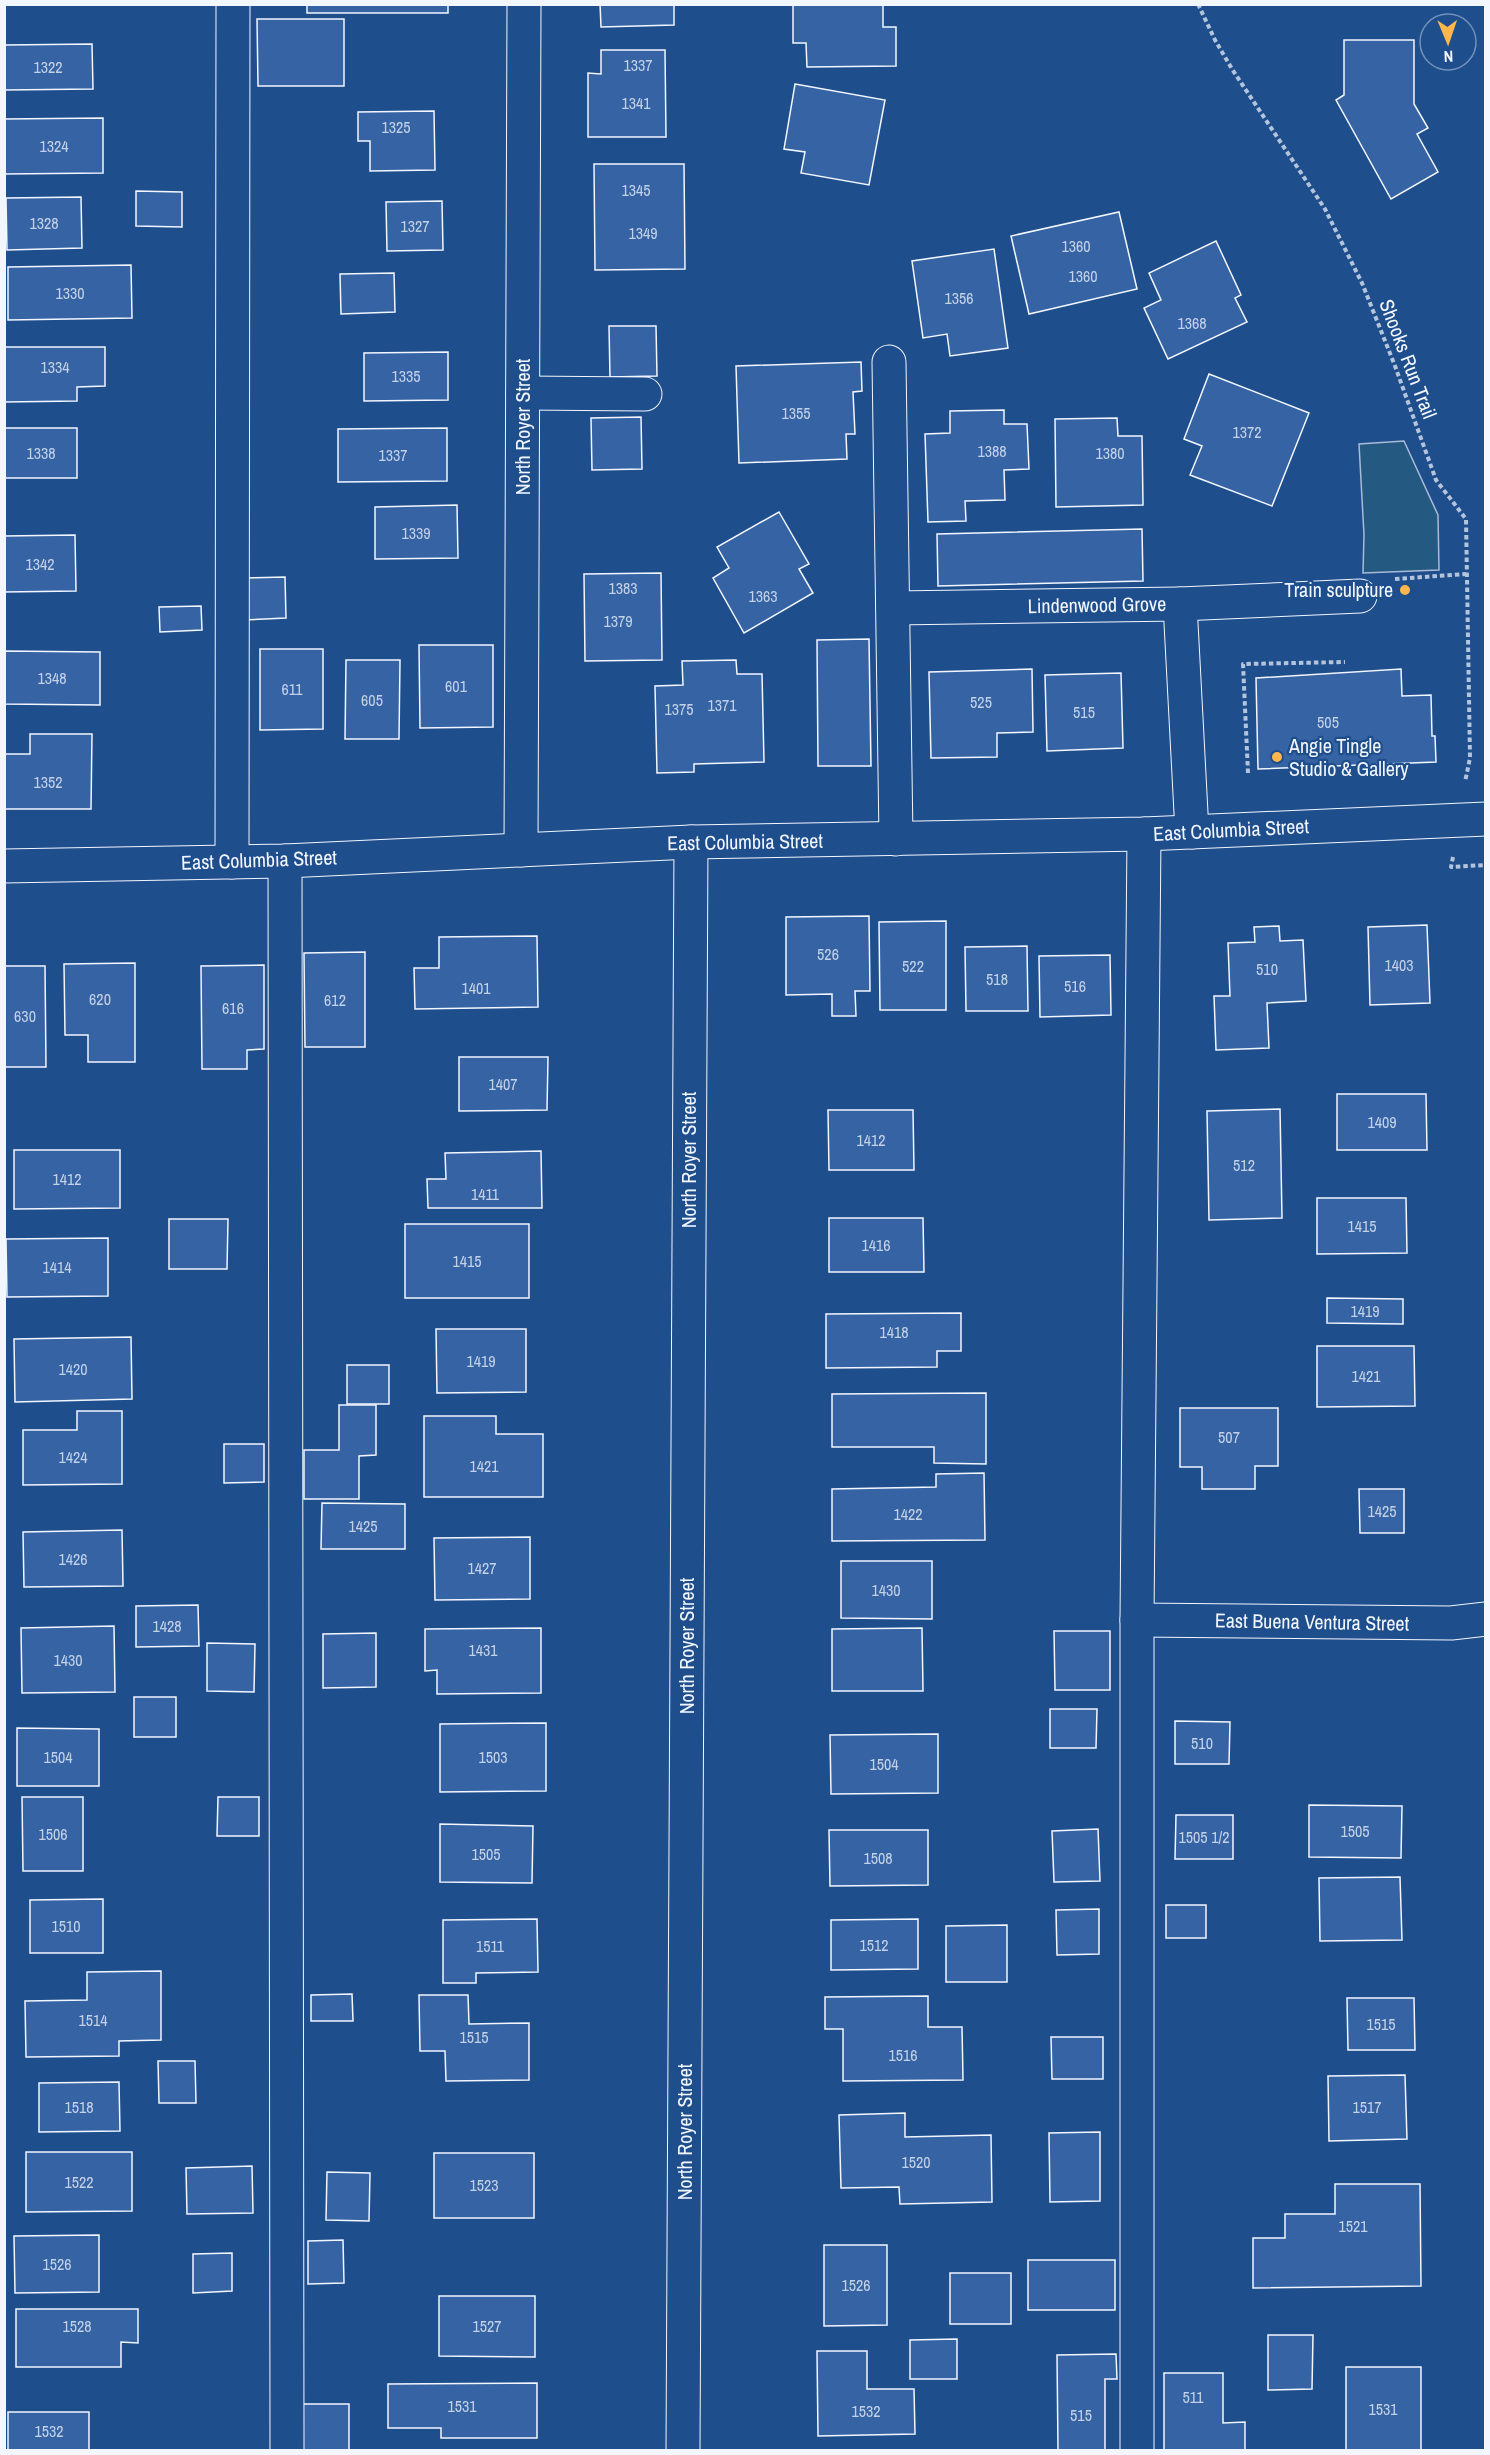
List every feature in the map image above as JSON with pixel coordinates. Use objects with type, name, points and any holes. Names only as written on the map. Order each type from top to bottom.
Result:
[{"type":"street","points":[[232,862],[233,4]]},
{"type":"street","name":"North Royer Street","points":[[521,850],[524,4]]},
{"type":"street","points":[[889,362],[896,839]]},
{"type":"street","points":[[523,393],[645,394]]},
{"type":"street","points":[[1180,604],[1359,596]]},
{"type":"street","name":"Lindenwood Grove","points":[[893,608],[1180,604],[1192,832]]},
{"type":"street","name":"East Columbia Street","points":[[4,866],[285,861],[691,842],[1144,834],[1485,819]]},
{"type":"street","points":[[1137,2451],[1137,1620],[1144,834]]},
{"type":"street","name":"North Royer Street","points":[[683,2451],[691,842]]},
{"type":"street","points":[[285,861],[287,2451]]},
{"type":"street","name":"East Buena Ventura Street","points":[[1137,1620],[1452,1623],[1485,1619]]},
{"type":"path","name":"Shooks Run Trail","points":[[1198,4],[1232,69],[1324,209],[1362,283],[1436,480],[1466,519],[1470,758]]},
{"type":"path","points":[[1359,596],[1391,579],[1466,574]]},
{"type":"path","points":[[1248,773],[1243,664],[1345,662]]},
{"type":"shaded area","points":[[1404,441],[1438,515],[1439,570],[1363,573],[1364,535],[1359,444]]},
{"type":"building","points":[[307,4],[448,4],[448,13],[307,13]]},
{"type":"building","points":[[600,4],[674,4],[674,25],[601,27]]},
{"type":"building","points":[[793,4],[883,4],[883,27],[896,27],[896,66],[807,67],[806,43],[793,43]]},
{"type":"building","points":[[257,19],[344,19],[344,86],[258,86]]},
{"type":"building","points":[[1344,40],[1414,40],[1414,104],[1428,128],[1417,134],[1438,172],[1391,199],[1336,100],[1344,95]]},
{"type":"building","points":[[92,44],[93,89],[4,90],[4,45]]},
{"type":"building","points":[[601,50],[665,50],[666,137],[588,137],[588,73],[601,74]]},
{"type":"building","points":[[795,84],[885,100],[869,185],[801,173],[805,152],[784,149]]},
{"type":"building","points":[[434,111],[435,170],[370,171],[370,141],[358,141],[358,112]]},
{"type":"building","points":[[103,118],[103,173],[4,174],[4,119]]},
{"type":"building","points":[[594,164],[684,164],[685,269],[595,270]]},
{"type":"building","points":[[136,191],[182,192],[182,227],[136,226]]},
{"type":"building","points":[[81,197],[82,248],[7,250],[6,198]]},
{"type":"building","points":[[442,201],[443,250],[387,251],[386,202]]},
{"type":"building","points":[[1119,212],[1137,289],[1029,314],[1011,236]]},
{"type":"building","points":[[1216,241],[1241,295],[1235,298],[1247,322],[1168,359],[1144,308],[1161,300],[1149,273]]},
{"type":"building","points":[[994,249],[1008,348],[950,356],[947,334],[923,338],[912,261]]},
{"type":"building","points":[[131,265],[132,318],[8,320],[8,267]]},
{"type":"building","points":[[394,273],[395,312],[341,314],[340,274]]},
{"type":"building","points":[[609,326],[656,326],[657,376],[610,377]]},
{"type":"building","points":[[4,347],[105,347],[105,386],[77,387],[77,401],[4,402]]},
{"type":"building","points":[[448,352],[448,400],[364,401],[364,353]]},
{"type":"building","points":[[861,362],[862,391],[853,392],[855,434],[846,434],[847,459],[739,463],[736,366]]},
{"type":"building","points":[[1209,374],[1309,413],[1272,506],[1190,475],[1202,446],[1184,439]]},
{"type":"building","points":[[1004,410],[1004,424],[1027,424],[1029,469],[1004,470],[1005,500],[965,501],[966,521],[928,522],[925,434],[950,433],[950,411]]},
{"type":"building","points":[[641,417],[642,469],[592,470],[591,418]]},
{"type":"building","points":[[1117,418],[1118,436],[1142,436],[1143,505],[1056,507],[1055,419]]},
{"type":"building","points":[[4,428],[77,428],[77,478],[4,478]]},
{"type":"building","points":[[447,428],[447,481],[338,482],[338,429]]},
{"type":"building","points":[[457,505],[458,558],[375,559],[375,507]]},
{"type":"building","points":[[779,512],[809,564],[799,569],[813,593],[744,633],[713,578],[729,568],[717,547]]},
{"type":"building","points":[[1142,529],[1143,581],[938,586],[937,534]]},
{"type":"building","points":[[75,535],[76,591],[4,592],[4,536]]},
{"type":"building","points":[[661,573],[662,660],[585,661],[584,574]]},
{"type":"building","points":[[285,577],[286,618],[243,620],[241,578]]},
{"type":"building","points":[[201,606],[202,630],[160,632],[159,607]]},
{"type":"building","points":[[869,639],[871,766],[818,766],[817,640]]},
{"type":"building","points":[[419,645],[493,645],[493,727],[420,728]]},
{"type":"building","points":[[260,649],[323,649],[323,729],[260,730]]},
{"type":"building","points":[[4,651],[100,652],[100,705],[4,704]]},
{"type":"building","points":[[346,660],[400,660],[399,739],[345,739]]},
{"type":"building","points":[[736,660],[737,674],[762,674],[764,762],[694,764],[694,772],[657,773],[655,686],[683,685],[682,661]]},
{"type":"building","points":[[1032,669],[1033,732],[997,733],[997,757],[931,758],[929,672]]},
{"type":"building","points":[[1401,669],[1402,696],[1431,695],[1432,736],[1435,736],[1436,762],[1258,769],[1256,678]]},
{"type":"building","points":[[1121,673],[1123,748],[1047,751],[1045,675]]},
{"type":"building","points":[[30,734],[92,734],[91,809],[4,809],[4,754],[30,754]]},
{"type":"building","points":[[869,916],[870,991],[855,991],[856,1016],[832,1016],[832,994],[786,995],[786,917]]},
{"type":"building","points":[[946,921],[946,1010],[880,1010],[879,922]]},
{"type":"building","points":[[1427,925],[1430,1003],[1370,1005],[1368,927]]},
{"type":"building","points":[[1279,926],[1280,941],[1303,940],[1306,1001],[1267,1003],[1269,1048],[1216,1050],[1214,996],[1230,996],[1228,943],[1255,942],[1254,927]]},
{"type":"building","points":[[537,936],[538,1007],[415,1009],[414,968],[439,968],[439,937]]},
{"type":"building","points":[[1027,946],[1028,1011],[966,1011],[965,947]]},
{"type":"building","points":[[365,952],[365,1047],[305,1047],[304,953]]},
{"type":"building","points":[[1110,955],[1111,1015],[1040,1017],[1039,956]]},
{"type":"building","points":[[135,963],[135,1062],[88,1062],[88,1035],[65,1035],[64,964]]},
{"type":"building","points":[[264,965],[264,1049],[247,1050],[247,1069],[202,1069],[201,966]]},
{"type":"building","points":[[4,966],[45,966],[46,1067],[4,1067]]},
{"type":"building","points":[[459,1057],[548,1057],[547,1110],[459,1111]]},
{"type":"building","points":[[1337,1094],[1426,1094],[1427,1150],[1337,1150]]},
{"type":"building","points":[[1280,1109],[1282,1218],[1209,1220],[1207,1111]]},
{"type":"building","points":[[828,1110],[913,1110],[914,1170],[829,1170]]},
{"type":"building","points":[[14,1150],[120,1150],[120,1208],[14,1209]]},
{"type":"building","points":[[541,1151],[542,1208],[428,1208],[427,1179],[446,1179],[445,1153]]},
{"type":"building","points":[[1317,1198],[1406,1198],[1407,1253],[1317,1254]]},
{"type":"building","points":[[829,1218],[923,1218],[924,1272],[829,1272]]},
{"type":"building","points":[[169,1219],[228,1219],[227,1269],[169,1269]]},
{"type":"building","points":[[405,1224],[529,1224],[529,1298],[405,1298]]},
{"type":"building","points":[[108,1238],[108,1296],[7,1297],[6,1239]]},
{"type":"building","points":[[1327,1298],[1403,1299],[1403,1324],[1327,1323]]},
{"type":"building","points":[[961,1313],[961,1351],[937,1351],[937,1367],[826,1368],[826,1314]]},
{"type":"building","points":[[436,1329],[526,1329],[526,1392],[437,1393]]},
{"type":"building","points":[[131,1337],[132,1399],[15,1402],[14,1339]]},
{"type":"building","points":[[1317,1346],[1414,1346],[1415,1406],[1317,1407]]},
{"type":"building","points":[[347,1365],[389,1365],[389,1404],[347,1404]]},
{"type":"building","points":[[986,1393],[986,1464],[934,1463],[934,1447],[832,1447],[832,1394]]},
{"type":"building","points":[[339,1405],[376,1405],[376,1455],[359,1456],[359,1499],[304,1499],[304,1450],[339,1450]]},
{"type":"building","points":[[1180,1408],[1278,1408],[1278,1466],[1255,1466],[1255,1489],[1202,1489],[1202,1467],[1180,1467]]},
{"type":"building","points":[[77,1411],[122,1411],[122,1484],[23,1485],[23,1430],[77,1430]]},
{"type":"building","points":[[424,1416],[496,1416],[496,1434],[543,1434],[543,1497],[424,1497]]},
{"type":"building","points":[[224,1444],[264,1444],[264,1482],[224,1483]]},
{"type":"building","points":[[984,1473],[985,1540],[832,1541],[832,1489],[936,1487],[936,1474]]},
{"type":"building","points":[[1359,1489],[1404,1489],[1404,1533],[1360,1533]]},
{"type":"building","points":[[322,1503],[405,1504],[405,1549],[321,1549]]},
{"type":"building","points":[[122,1530],[123,1586],[24,1587],[23,1532]]},
{"type":"building","points":[[530,1537],[530,1599],[435,1600],[434,1538]]},
{"type":"building","points":[[841,1561],[932,1561],[932,1619],[841,1618]]},
{"type":"building","points":[[198,1605],[199,1646],[136,1647],[136,1606]]},
{"type":"building","points":[[114,1626],[115,1692],[22,1693],[21,1628]]},
{"type":"building","points":[[541,1628],[541,1693],[437,1694],[437,1670],[425,1671],[425,1629]]},
{"type":"building","points":[[922,1628],[923,1691],[832,1691],[832,1629]]},
{"type":"building","points":[[1054,1631],[1110,1631],[1110,1690],[1055,1690]]},
{"type":"building","points":[[376,1633],[376,1687],[323,1688],[323,1634]]},
{"type":"building","points":[[207,1643],[255,1644],[254,1692],[207,1691]]},
{"type":"building","points":[[134,1697],[176,1697],[176,1737],[134,1737]]},
{"type":"building","points":[[1050,1709],[1097,1709],[1096,1748],[1050,1748]]},
{"type":"building","points":[[1175,1721],[1230,1722],[1229,1764],[1175,1764]]},
{"type":"building","points":[[546,1723],[546,1791],[440,1792],[440,1724]]},
{"type":"building","points":[[17,1728],[99,1729],[99,1786],[17,1786]]},
{"type":"building","points":[[938,1734],[938,1793],[831,1794],[830,1735]]},
{"type":"building","points":[[22,1797],[83,1797],[83,1871],[23,1871]]},
{"type":"building","points":[[218,1797],[259,1797],[259,1836],[217,1836]]},
{"type":"building","points":[[1309,1805],[1402,1806],[1401,1858],[1309,1857]]},
{"type":"building","points":[[1176,1815],[1233,1815],[1233,1859],[1175,1859]]},
{"type":"building","points":[[440,1824],[533,1826],[532,1883],[440,1882]]},
{"type":"building","points":[[1098,1829],[1100,1881],[1054,1882],[1052,1831]]},
{"type":"building","points":[[829,1830],[928,1830],[928,1885],[830,1886]]},
{"type":"building","points":[[1400,1877],[1402,1940],[1320,1941],[1319,1878]]},
{"type":"building","points":[[103,1899],[103,1953],[30,1953],[30,1900]]},
{"type":"building","points":[[1166,1905],[1206,1905],[1206,1938],[1166,1938]]},
{"type":"building","points":[[1099,1909],[1099,1954],[1057,1955],[1056,1910]]},
{"type":"building","points":[[537,1919],[538,1972],[476,1973],[476,1983],[443,1983],[443,1920]]},
{"type":"building","points":[[918,1919],[918,1969],[831,1970],[831,1920]]},
{"type":"building","points":[[1007,1925],[1007,1982],[946,1982],[946,1926]]},
{"type":"building","points":[[161,1971],[161,2040],[119,2041],[119,2056],[26,2057],[25,2001],[87,2000],[87,1972]]},
{"type":"building","points":[[352,1994],[353,2021],[311,2021],[311,1995]]},
{"type":"building","points":[[419,1995],[468,1995],[469,2024],[529,2023],[529,2080],[446,2081],[445,2051],[420,2051]]},
{"type":"building","points":[[928,1996],[928,2027],[962,2027],[963,2080],[843,2081],[843,2029],[825,2029],[825,1997]]},
{"type":"building","points":[[1347,1998],[1414,1998],[1415,2050],[1348,2050]]},
{"type":"building","points":[[1051,2037],[1103,2037],[1103,2079],[1052,2079]]},
{"type":"building","points":[[158,2061],[195,2061],[196,2103],[159,2103]]},
{"type":"building","points":[[1405,2075],[1407,2139],[1329,2141],[1328,2076]]},
{"type":"building","points":[[119,2082],[120,2131],[39,2132],[39,2083]]},
{"type":"building","points":[[905,2113],[905,2137],[991,2135],[992,2202],[900,2204],[899,2187],[841,2188],[839,2115]]},
{"type":"building","points":[[1100,2132],[1100,2201],[1050,2202],[1049,2133]]},
{"type":"building","points":[[26,2152],[132,2152],[132,2211],[26,2212]]},
{"type":"building","points":[[434,2153],[534,2153],[534,2218],[434,2218]]},
{"type":"building","points":[[252,2166],[253,2213],[187,2214],[186,2168]]},
{"type":"building","points":[[327,2172],[370,2173],[369,2221],[326,2220]]},
{"type":"building","points":[[1335,2184],[1420,2184],[1421,2286],[1253,2288],[1253,2238],[1285,2238],[1285,2214],[1335,2214]]},
{"type":"building","points":[[99,2235],[99,2292],[15,2293],[14,2236]]},
{"type":"building","points":[[343,2240],[344,2283],[308,2284],[308,2241]]},
{"type":"building","points":[[824,2245],[887,2245],[887,2325],[824,2326]]},
{"type":"building","points":[[232,2253],[232,2291],[193,2293],[193,2254]]},
{"type":"building","points":[[1028,2260],[1115,2260],[1115,2310],[1028,2310]]},
{"type":"building","points":[[950,2273],[1011,2273],[1011,2324],[950,2324]]},
{"type":"building","points":[[439,2296],[535,2296],[535,2357],[439,2356]]},
{"type":"building","points":[[16,2309],[138,2309],[138,2343],[121,2342],[121,2367],[16,2367]]},
{"type":"building","points":[[1268,2335],[1313,2335],[1312,2389],[1268,2390]]},
{"type":"building","points":[[957,2339],[957,2379],[910,2379],[910,2340]]},
{"type":"building","points":[[817,2351],[867,2351],[867,2389],[914,2389],[915,2434],[818,2436]]},
{"type":"building","points":[[1116,2354],[1117,2379],[1105,2379],[1105,2450],[1058,2450],[1057,2355]]},
{"type":"building","points":[[1346,2367],[1421,2367],[1421,2450],[1346,2450]]},
{"type":"building","points":[[1164,2373],[1223,2373],[1223,2423],[1245,2422],[1245,2450],[1164,2450]]},
{"type":"building","points":[[537,2383],[537,2438],[441,2438],[441,2428],[388,2428],[388,2384]]},
{"type":"building","points":[[303,2404],[349,2404],[349,2450],[303,2450]]},
{"type":"building","points":[[8,2412],[89,2412],[89,2450],[8,2450]]},
{"type":"place","name":"Train sculpture","points":[[1405,590]]},
{"type":"place","name":"Angie Tingle Studio & Gallery","points":[[1277,757]]}]
